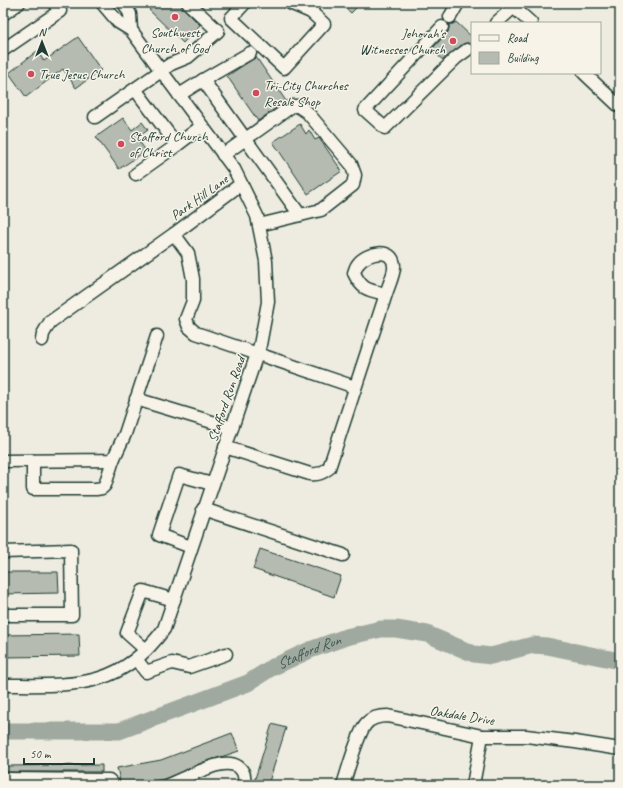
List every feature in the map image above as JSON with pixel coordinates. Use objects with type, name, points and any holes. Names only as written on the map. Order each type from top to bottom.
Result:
[{"type":"street","points":[[3,14],[19,3]]},
{"type":"street","points":[[3,50],[60,11],[54,3]]},
{"type":"street","name":"Stafford Run Road","points":[[3,685],[65,685],[85,683],[115,672],[136,659],[164,629],[203,509],[257,353],[268,302],[266,261],[257,216],[234,169],[131,30],[118,22],[102,3]]},
{"type":"street","name":"Stafford Run Road","points":[[124,3],[130,14],[131,30]]},
{"type":"street","points":[[95,117],[171,64],[188,57],[218,31],[188,3]]},
{"type":"street","points":[[245,3],[231,18],[284,68],[324,24],[313,8],[290,3]]},
{"type":"street","points":[[450,17],[458,3]]},
{"type":"street","points":[[497,22],[512,5],[530,22]]},
{"type":"street","points":[[442,27],[365,110],[385,128],[456,58],[467,50]]},
{"type":"street","points":[[179,95],[250,53]]},
{"type":"street","points":[[585,74],[620,108]]},
{"type":"street","points":[[203,80],[300,215]]},
{"type":"street","points":[[135,89],[177,145]]},
{"type":"street","points":[[223,155],[292,106],[298,106],[307,112],[351,164],[355,175],[353,185],[321,210],[259,225]]},
{"type":"street","points":[[136,174],[202,126]]},
{"type":"street","name":"Park Hill Lane","points":[[42,340],[43,334],[50,322],[174,234],[241,184]]},
{"type":"street","points":[[174,234],[188,253],[193,279],[193,301],[186,319],[189,327],[196,333],[355,388]]},
{"type":"street","points":[[225,447],[310,474],[316,475],[329,468],[386,294]]},
{"type":"street","points":[[33,461],[33,489],[96,489],[102,488],[105,485],[113,460],[125,434],[157,336]]},
{"type":"street","points":[[136,399],[232,428]]},
{"type":"street","points":[[3,461],[113,460]]},
{"type":"street","points":[[191,547],[159,535],[179,475],[212,484]]},
{"type":"street","points":[[203,509],[343,555]]},
{"type":"street","points":[[3,552],[71,550],[72,615],[3,615]]},
{"type":"street","points":[[146,650],[127,634],[143,591],[174,600]]},
{"type":"street","points":[[136,659],[146,672],[172,663],[189,667],[226,654]]},
{"type":"street","name":"Oakdale Drive","points":[[344,785],[363,729],[366,724],[381,716],[388,716],[482,736],[526,736],[620,749]]},
{"type":"street","points":[[473,785],[482,736]]},
{"type":"street","points":[[168,785],[219,765],[228,764],[240,768],[244,773],[244,785]]},
{"type":"street","points":[[3,779],[109,780],[114,785]]},
{"type":"building","name":"Southwest Church of God","points":[[156,3],[180,3],[200,25],[183,43],[149,10]]},
{"type":"building","points":[[340,3],[361,3],[351,13]]},
{"type":"building","name":"Jehovah's Witnesses Church","points":[[456,22],[471,36],[471,45],[467,43],[463,44],[443,60],[431,50],[448,32],[449,24]]},
{"type":"building","points":[[78,37],[101,70],[76,88],[63,69],[26,97],[9,73],[37,51],[44,61]]},
{"type":"building","points":[[256,57],[286,101],[258,121],[227,76]]},
{"type":"building","name":"Stafford Church of Christ","points":[[123,118],[132,130],[142,122],[148,130],[137,138],[146,151],[119,169],[96,137]]},
{"type":"building","points":[[300,124],[306,134],[309,130],[315,140],[319,138],[342,171],[308,194],[273,142]]},
{"type":"building","points":[[260,549],[341,576],[334,597],[253,569]]},
{"type":"building","points":[[3,572],[58,572],[59,593],[3,594]]},
{"type":"building","points":[[79,634],[80,656],[3,657],[3,635]]},
{"type":"building","points":[[272,724],[286,728],[268,785],[253,785]]},
{"type":"building","points":[[232,733],[239,751],[204,762],[164,779],[133,785],[121,785],[117,768],[161,760]]},
{"type":"building","points":[[102,765],[102,772],[3,772],[3,766]]},
{"type":"waterway","name":"Stafford Run","points":[[3,731],[119,731],[248,683],[271,668],[310,650],[346,637],[381,629],[396,629],[427,634],[474,654],[491,656],[533,645],[547,646],[620,661]]},
{"type":"place","name":"Southwest Church of God","points":[[175,17]]},
{"type":"place","name":"Jehovah's Witnesses Church","points":[[453,41]]},
{"type":"place","name":"True Jesus Church","points":[[31,74]]},
{"type":"place","name":"Tri-City Churches Resale Shop","points":[[256,93]]},
{"type":"place","name":"Stafford Church of Christ","points":[[121,144]]}]
